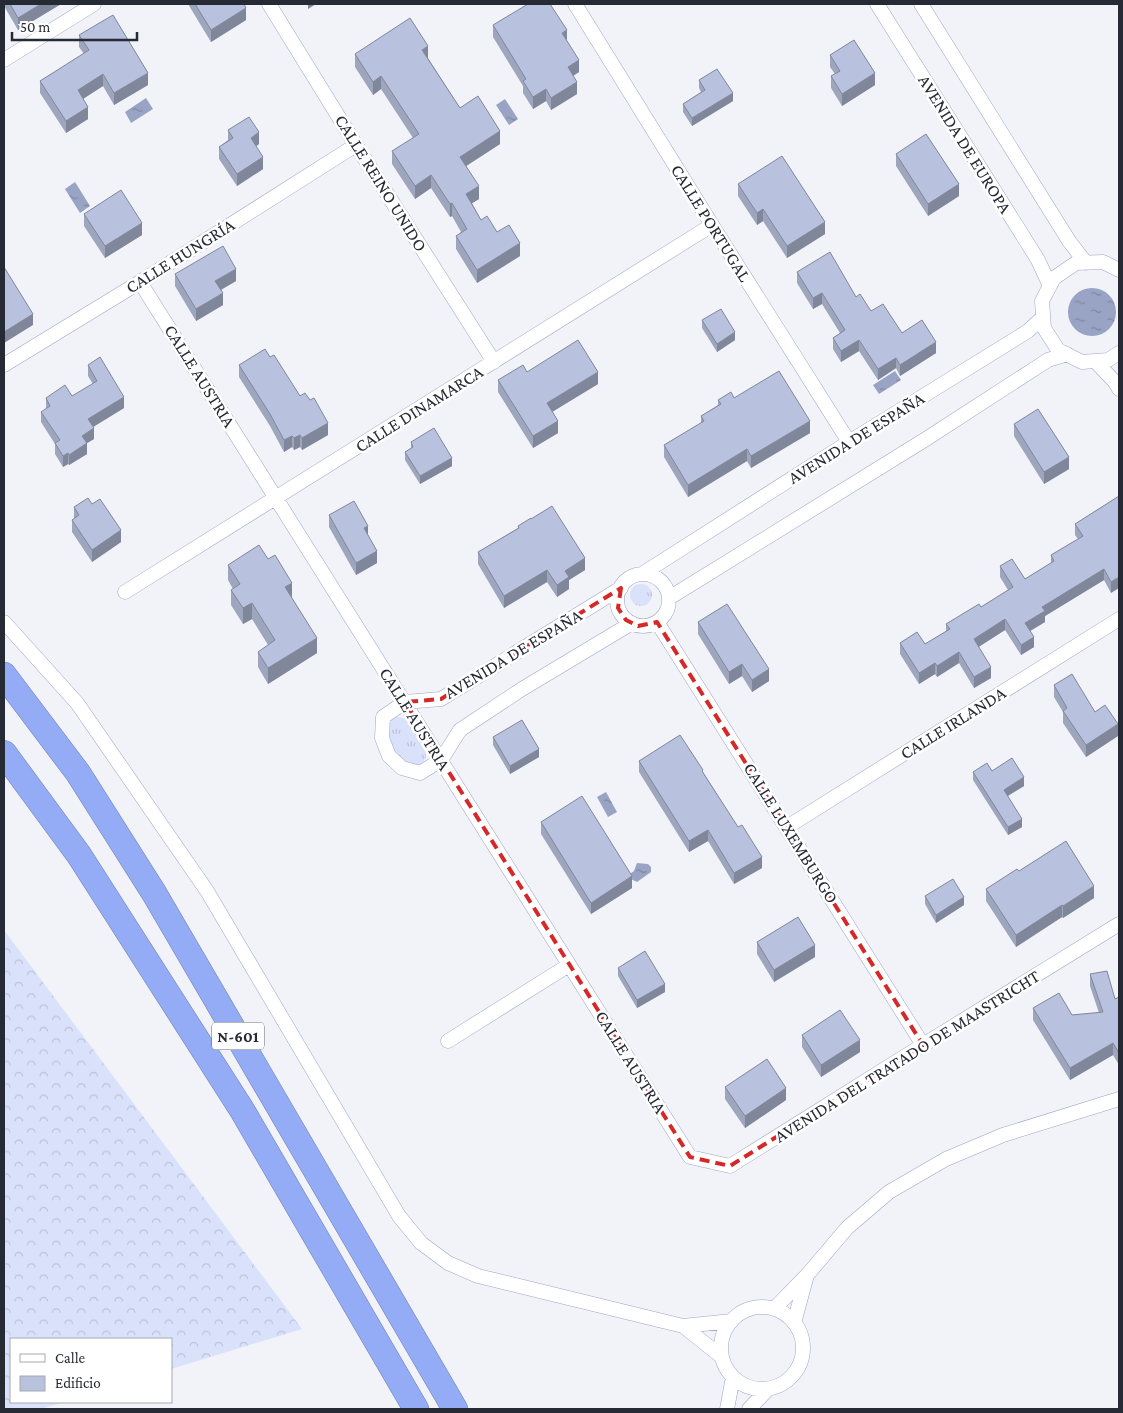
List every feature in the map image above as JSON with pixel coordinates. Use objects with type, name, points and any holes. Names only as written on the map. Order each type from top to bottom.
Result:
[{"type":"highway","name":"N-601","points":[[4,674],[78,773],[154,893],[455,1409]]},
{"type":"highway","name":"N-601","points":[[4,753],[78,855],[242,1110],[416,1409]]},
{"type":"street","points":[[4,60],[94,4]]},
{"type":"street","name":"CALLE REINO UNIDO","points":[[269,4],[494,362]]},
{"type":"street","name":"AVENIDA DE EUROPA","points":[[877,4],[1038,260],[1050,286]]},
{"type":"street","name":"AVENIDA DE EUROPA","points":[[921,4],[1069,241],[1086,263]]},
{"type":"street","name":"CALLE PORTUGAL","points":[[577,5],[712,225],[849,442]]},
{"type":"street","name":"CALLE HUNGRÍA","points":[[4,365],[140,282],[356,145]]},
{"type":"street","name":"CALLE DINAMARCA","points":[[125,592],[712,225]]},
{"type":"street","points":[[1119,270],[1103,262],[1076,263],[1054,278],[1042,301],[1044,328],[1058,350],[1082,362],[1108,360],[1119,353]]},
{"type":"street","name":"CALLE AUSTRIA","points":[[140,282],[690,1157]]},
{"type":"street","name":"AVENIDA DE ESPAÑA","points":[[642,574],[1028,331],[1043,318]]},
{"type":"street","points":[[669,598],[926,439],[1048,360],[1067,354]]},
{"type":"street","points":[[1095,361],[1115,382],[1119,389]]},
{"type":"street","points":[[649,574],[661,580],[669,592],[669,598],[670,606],[663,618],[652,626],[638,626],[626,620],[618,608],[617,595],[624,582],[635,575],[649,574]]},
{"type":"street","name":"AVENIDA DE ESPAÑA","points":[[621,588],[441,700],[405,702],[383,717],[382,738],[389,756],[402,768],[420,774],[441,760],[460,730],[522,689],[632,623]]},
{"type":"street","name":"CALLE IRLANDA","points":[[787,827],[1119,619]]},
{"type":"street","points":[[4,622],[77,703],[207,891],[398,1216],[421,1243],[448,1263],[478,1276],[683,1326],[732,1321]]},
{"type":"street","name":"CALLE LUXEMBURGO","points":[[657,622],[923,1045]]},
{"type":"street","name":"AVENIDA DEL TRATADO DE MAASTRICHT","points":[[690,1157],[730,1166],[1119,924]]},
{"type":"street","points":[[448,1041],[569,965]]},
{"type":"street","points":[[774,1309],[808,1274],[847,1228],[889,1192],[946,1159],[1003,1135],[1119,1099]]},
{"type":"street","points":[[794,1323],[808,1274]]},
{"type":"street","points":[[763,1308],[774,1309],[784,1314],[794,1323],[800,1333],[803,1344],[802,1358],[796,1371],[784,1383],[768,1389],[752,1388],[733,1377],[726,1368],[721,1345],[724,1333],[732,1321],[744,1312],[763,1308]]},
{"type":"street","points":[[683,1326],[722,1356]]},
{"type":"street","points":[[727,1409],[733,1377]]},
{"type":"street","points":[[749,1409],[768,1389]]},
{"type":"highlighted area","points":[[621,588],[618,608],[626,620],[638,626],[657,622],[923,1045],[730,1166],[690,1157],[405,702],[441,699]]},
{"type":"green space","points":[[637,584],[645,584],[652,591],[652,599],[645,606],[637,606],[630,599],[630,591]]},
{"type":"green space","points":[[393,716],[406,719],[426,753],[426,758],[421,765],[412,765],[399,758],[390,744],[388,728]]},
{"type":"green space","points":[[4,930],[302,1329],[172,1369],[172,1338],[10,1338],[10,1403],[61,1403],[40,1409],[4,1409]]},
{"type":"water","points":[[146,98],[153,109],[131,123],[125,112]]},
{"type":"water","points":[[505,99],[518,119],[509,125],[496,105]]},
{"type":"water","points":[[75,182],[90,206],[80,213],[65,189]]},
{"type":"water","points":[[1087,288],[1097,288],[1109,295],[1116,307],[1116,317],[1109,329],[1097,336],[1087,336],[1079,332],[1072,325],[1068,317],[1068,307],[1072,299],[1079,292]]},
{"type":"water","points":[[895,371],[901,380],[879,394],[873,385]]},
{"type":"water","points":[[606,792],[617,812],[608,817],[597,797]]},
{"type":"water","points":[[637,863],[648,864],[651,867],[651,872],[637,882],[628,875],[634,871]]},
{"type":"building","points":[[10,4],[41,4],[18,18]]},
{"type":"building","points":[[195,4],[244,4],[246,8],[211,30]]},
{"type":"building","points":[[528,4],[550,4],[567,30],[562,33],[579,60],[568,67],[577,82],[551,98],[546,89],[533,97],[523,81],[526,79],[493,25]]},
{"type":"building","points":[[113,15],[148,73],[114,93],[103,74],[78,90],[88,107],[66,121],[40,81],[89,50],[79,35]]},
{"type":"building","points":[[410,18],[428,46],[422,50],[460,108],[478,96],[500,131],[460,157],[479,186],[466,194],[481,220],[487,216],[497,232],[509,225],[520,243],[477,270],[456,236],[467,229],[452,203],[450,204],[431,175],[415,186],[392,151],[419,134],[381,76],[373,82],[355,54]]},
{"type":"building","points":[[854,40],[875,73],[842,94],[831,76],[840,71],[830,55]]},
{"type":"building","points":[[717,69],[733,93],[692,118],[683,104],[705,90],[699,80]]},
{"type":"building","points":[[249,117],[259,132],[251,138],[263,157],[237,174],[219,147],[233,138],[228,130]]},
{"type":"building","points":[[926,134],[959,184],[928,204],[896,154]]},
{"type":"building","points":[[782,156],[825,222],[787,246],[763,209],[757,213],[738,184]]},
{"type":"building","points":[[121,190],[142,223],[105,246],[84,214]]},
{"type":"building","points":[[223,246],[236,269],[215,281],[223,293],[196,309],[175,274]]},
{"type":"building","points":[[830,252],[856,297],[860,294],[871,311],[883,304],[902,333],[922,320],[936,342],[900,365],[896,358],[878,369],[859,340],[841,351],[833,338],[845,330],[822,293],[813,298],[797,272]]},
{"type":"building","points":[[4,267],[33,314],[4,332]]},
{"type":"building","points":[[721,309],[735,332],[717,344],[702,320]]},
{"type":"building","points":[[578,340],[598,372],[547,403],[558,421],[533,436],[498,380],[523,365],[527,372]]},
{"type":"building","points":[[265,349],[270,357],[274,355],[300,396],[305,393],[310,400],[314,398],[328,423],[302,438],[300,435],[284,440],[239,365]]},
{"type":"building","points":[[100,357],[124,397],[88,419],[94,428],[82,436],[87,443],[69,455],[68,453],[63,456],[55,443],[60,440],[41,412],[50,406],[46,398],[65,385],[72,396],[97,381],[88,365]]},
{"type":"building","points":[[779,371],[810,421],[751,456],[747,449],[688,485],[664,445],[704,421],[701,416],[721,404],[718,400],[731,392],[734,398]]},
{"type":"building","points":[[1038,409],[1069,457],[1044,472],[1014,424]]},
{"type":"building","points":[[434,428],[452,458],[420,476],[405,452],[413,447],[411,442]]},
{"type":"building","points":[[1119,496],[1119,577],[1111,582],[1104,569],[1042,607],[1045,611],[1025,623],[1034,637],[1021,645],[1005,619],[974,639],[991,667],[974,677],[959,652],[937,666],[935,663],[919,673],[900,643],[917,632],[925,644],[950,629],[946,624],[979,604],[981,607],[1013,587],[1000,566],[1012,559],[1025,579],[1054,561],[1051,555],[1083,536],[1075,524]]},
{"type":"building","points":[[88,498],[92,504],[100,499],[121,530],[92,550],[72,520],[79,515],[74,507]]},
{"type":"building","points":[[354,501],[368,526],[364,528],[377,551],[356,563],[329,515]]},
{"type":"building","points":[[552,506],[585,558],[565,571],[569,577],[557,585],[547,570],[504,596],[478,552]]},
{"type":"building","points":[[259,545],[268,559],[275,555],[292,583],[285,587],[317,638],[268,668],[258,652],[275,640],[252,603],[243,608],[231,590],[240,584],[228,565]]},
{"type":"building","points":[[727,604],[769,669],[752,680],[742,664],[729,672],[698,622]]},
{"type":"building","points":[[1072,674],[1095,712],[1105,705],[1118,724],[1086,745],[1063,711],[1067,708],[1054,685]]},
{"type":"building","points":[[522,720],[539,749],[510,766],[493,737]]},
{"type":"building","points":[[680,735],[738,827],[742,825],[762,857],[734,873],[708,830],[689,841],[639,761]]},
{"type":"building","points":[[1012,758],[1024,777],[1004,790],[1022,819],[1008,827],[973,772],[987,763],[992,771]]},
{"type":"building","points":[[582,796],[632,876],[591,903],[541,822]]},
{"type":"building","points":[[1066,841],[1094,886],[1016,935],[986,889],[1017,869],[1019,871]]},
{"type":"building","points":[[953,879],[964,897],[936,915],[925,896]]},
{"type":"building","points":[[798,917],[815,945],[774,970],[757,942]]},
{"type":"building","points":[[645,951],[665,984],[637,1000],[618,968]]},
{"type":"building","points":[[1107,971],[1115,999],[1119,997],[1119,1053],[1113,1043],[1070,1068],[1033,1008],[1059,993],[1072,1015],[1103,1012],[1090,974]]},
{"type":"building","points":[[840,1010],[860,1040],[821,1065],[802,1035]]},
{"type":"building","points":[[767,1059],[786,1088],[745,1116],[725,1087]]}]
